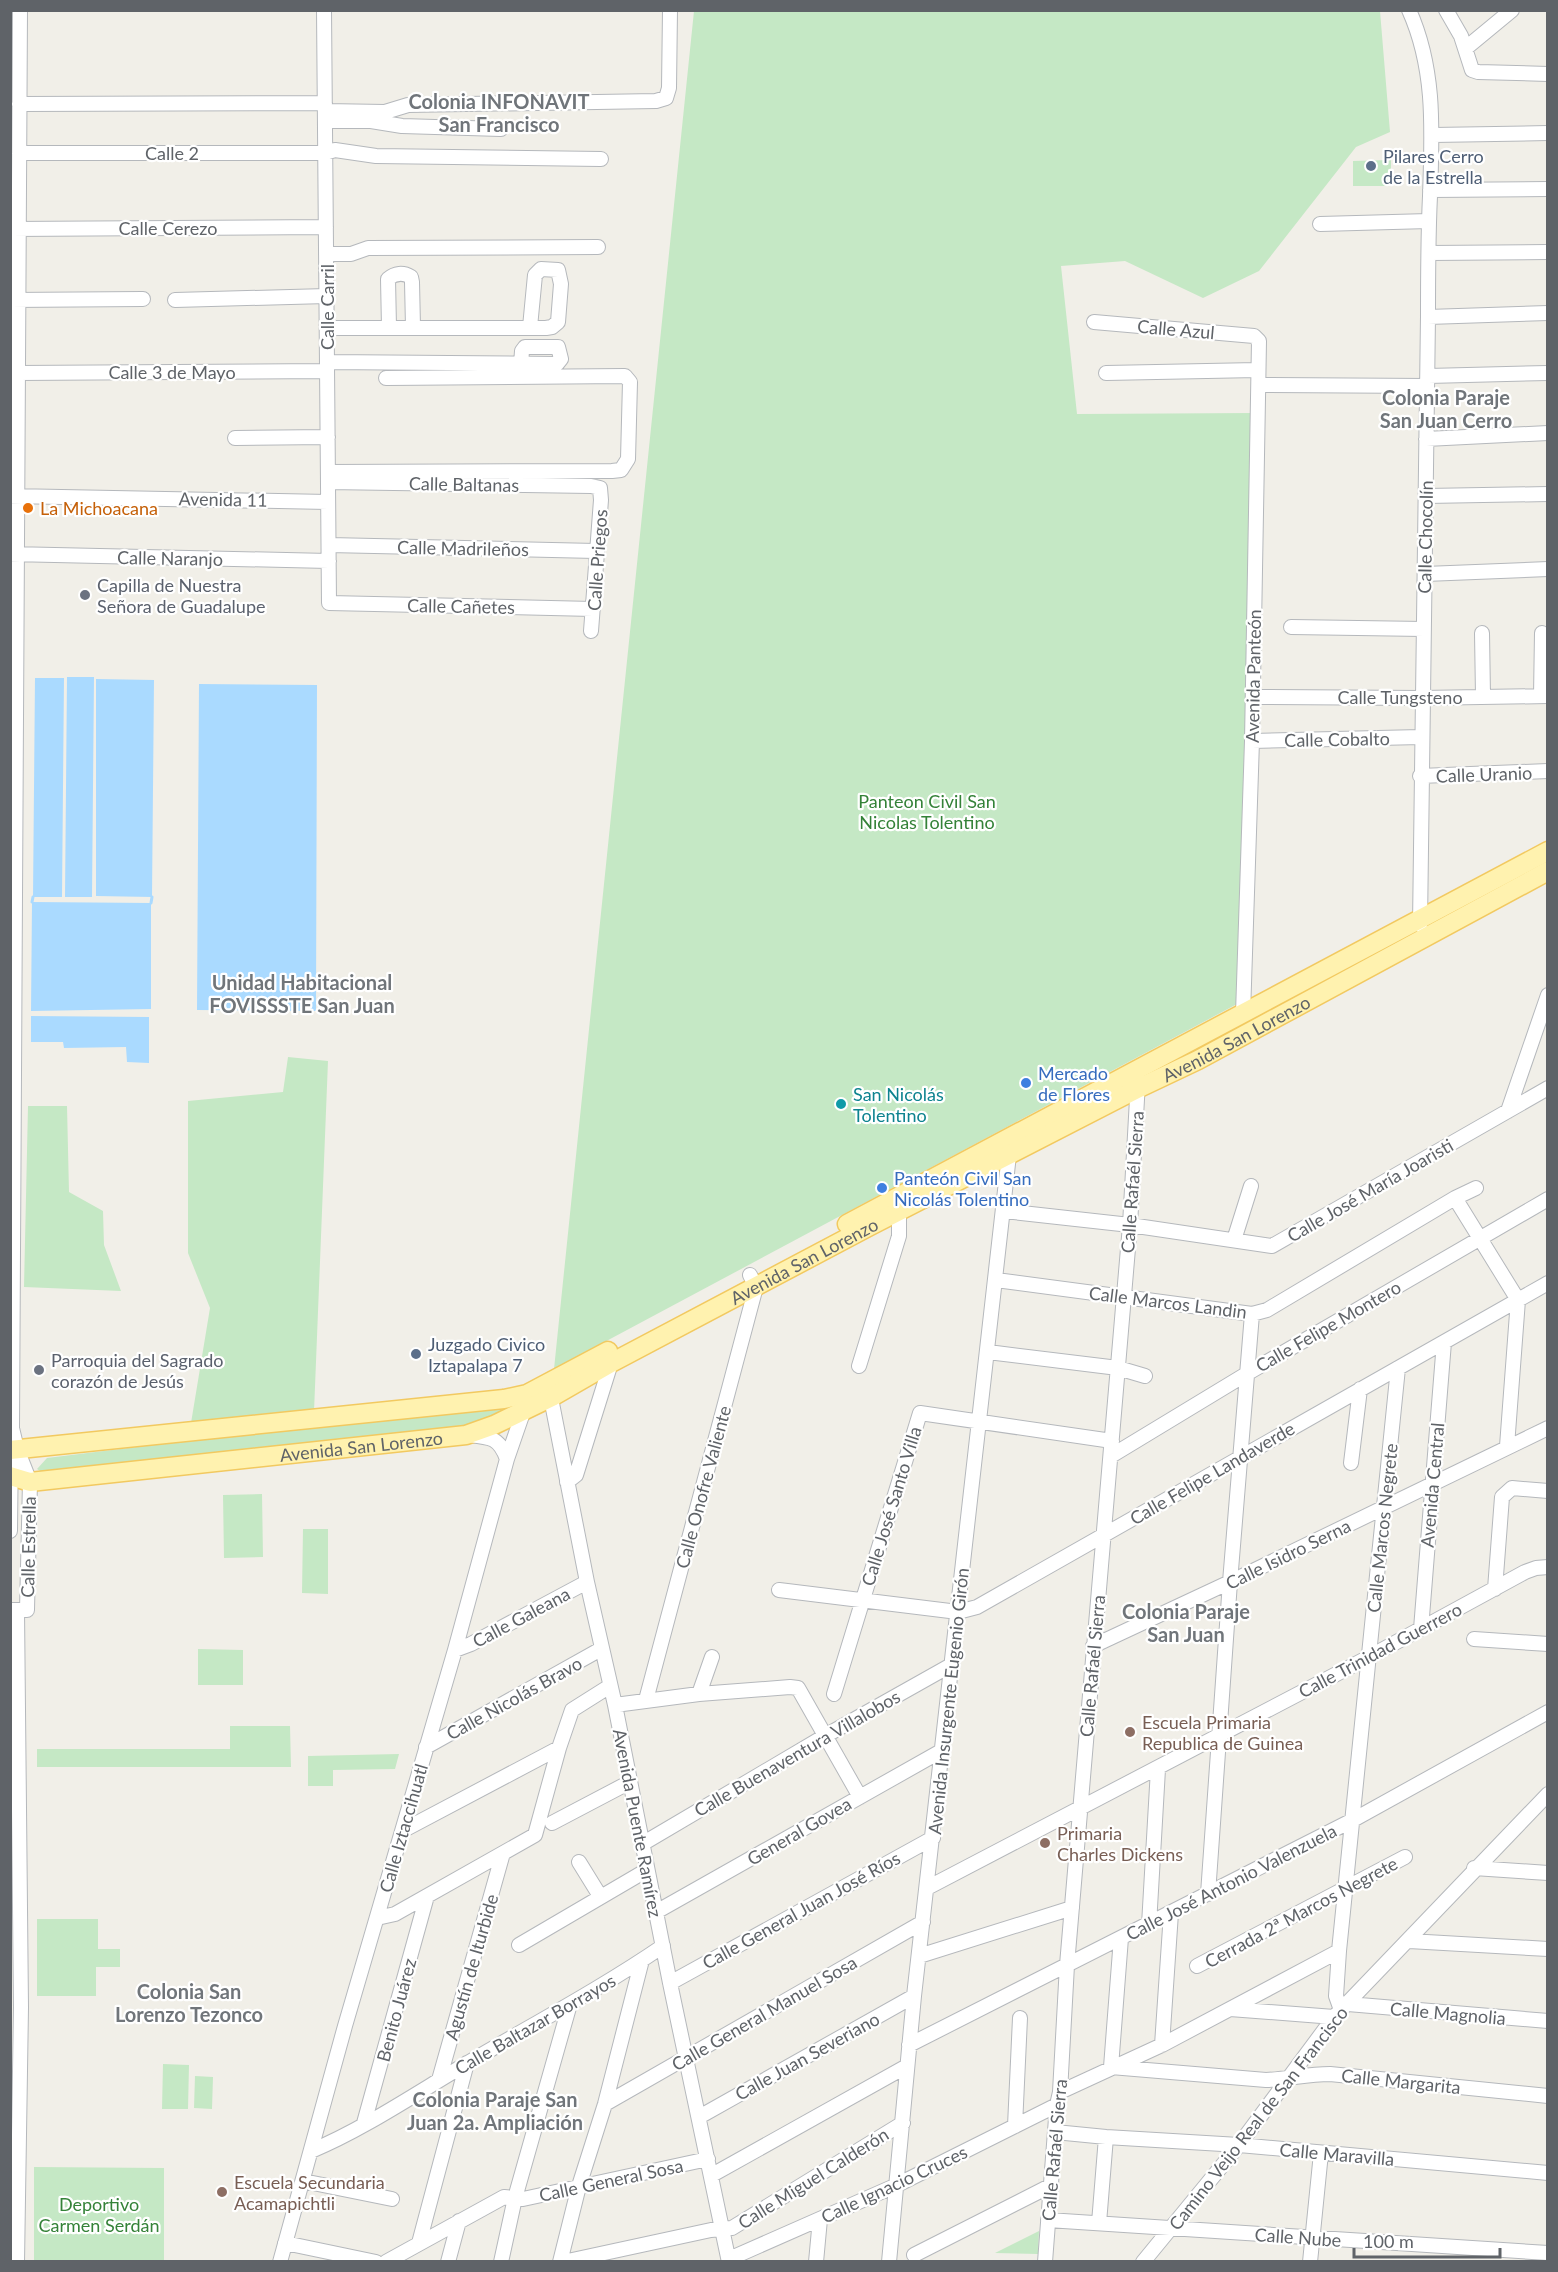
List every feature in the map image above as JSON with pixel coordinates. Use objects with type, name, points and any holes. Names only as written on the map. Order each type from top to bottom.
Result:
[{"type":"main road","name":"Avenida San Lorenzo","points":[[1138,1079],[1198,1059],[1420,939],[1548,851]]},
{"type":"main road","name":"Avenida San Lorenzo","points":[[11,1476],[30,1482],[466,1435],[494,1425],[526,1401],[1138,1079],[1243,1014],[1420,919],[1468,904],[1548,871]]},
{"type":"main road","name":"Avenida San Lorenzo","points":[[753,1281],[898,1212],[1006,1149]]},
{"type":"main road","name":"Avenida San Lorenzo","points":[[14,1450],[481,1401],[526,1401]]},
{"type":"street","name":"Calle Estrella","points":[[10,1531],[14,1450],[12,1428],[12,980],[14,178],[19,153],[19,104],[15,47],[20,10]]},
{"type":"street","name":"Calle Carril","points":[[324,10],[329,603]]},
{"type":"street","points":[[19,104],[385,112],[408,105],[657,101],[666,98],[669,88],[670,10]]},
{"type":"street","name":"Calle Chocolín","points":[[1409,10],[1420,34],[1430,82],[1433,135],[1429,221],[1425,574],[1421,698],[1420,939]]},
{"type":"street","points":[[1446,10],[1466,48],[1468,63],[1472,70],[1548,74]]},
{"type":"street","points":[[1466,48],[1512,10]]},
{"type":"street","points":[[325,112],[402,126],[501,129]]},
{"type":"street","points":[[1433,135],[1548,133]]},
{"type":"street","name":"Calle 2","points":[[19,153],[326,153],[335,150],[376,156],[601,159]]},
{"type":"street","points":[[1430,190],[1548,189]]},
{"type":"street","points":[[1320,224],[1429,221]]},
{"type":"street","name":"Calle Cerezo","points":[[14,229],[326,227]]},
{"type":"street","points":[[326,254],[351,254],[368,248],[598,248]]},
{"type":"street","points":[[1429,253],[1548,252]]},
{"type":"street","points":[[389,327],[388,279],[393,275],[405,274],[411,277],[412,282],[413,327]]},
{"type":"street","points":[[175,300],[327,296]]},
{"type":"street","points":[[14,300],[143,299]]},
{"type":"street","points":[[1428,317],[1548,313]]},
{"type":"street","name":"Calle Azul","points":[[1094,322],[1257,338]]},
{"type":"street","points":[[327,328],[530,327]]},
{"type":"street","name":"Avenida Panteón","points":[[1243,1014],[1253,697],[1259,385],[1257,370],[1259,341],[1257,338]]},
{"type":"street","name":"Calle 3 de Mayo","points":[[15,365],[521,364]]},
{"type":"street","points":[[1106,373],[1257,370]]},
{"type":"street","points":[[1259,385],[1428,380],[1548,373]]},
{"type":"street","points":[[328,477],[612,471],[621,470],[628,459],[630,382],[625,376],[386,378]]},
{"type":"street","points":[[1426,439],[1548,434]]},
{"type":"street","points":[[236,438],[328,437]]},
{"type":"street","name":"Calle Baltanas","points":[[328,477],[600,488]]},
{"type":"street","name":"Calle Priegos","points":[[591,631],[600,488]]},
{"type":"street","points":[[1426,496],[1548,494]]},
{"type":"street","name":"Avenida 11","points":[[13,496],[328,501]]},
{"type":"street","name":"Calle Madrileños","points":[[329,544],[596,550]]},
{"type":"street","name":"Calle Naranjo","points":[[13,554],[329,561]]},
{"type":"street","points":[[1425,574],[1548,568]]},
{"type":"street","name":"Calle Cañetes","points":[[329,603],[592,609]]},
{"type":"street","points":[[1291,627],[1424,629]]},
{"type":"street","points":[[1482,633],[1483,696]]},
{"type":"street","points":[[1542,633],[1544,696]]},
{"type":"street","name":"Calle Tungsteno","points":[[1253,697],[1544,696]]},
{"type":"street","name":"Calle Cobalto","points":[[1252,741],[1421,737]]},
{"type":"street","name":"Calle Uranio","points":[[1420,776],[1548,771]]},
{"type":"street","points":[[1508,1111],[1548,995]]},
{"type":"street","name":"Calle Rafaél Sierra","points":[[1045,2262],[1093,1646],[1130,1225],[1138,1079]]},
{"type":"street","name":"Calle José María Joaristi","points":[[1004,1210],[1130,1225],[1272,1246],[1548,1088]]},
{"type":"street","name":"Avenida Insurgente Eugenio Girón","points":[[889,2262],[909,2045],[1004,1210],[1006,1149]]},
{"type":"street","points":[[1234,1240],[1251,1186]]},
{"type":"street","name":"Calle Marcos Landin","points":[[996,1280],[1252,1314],[1267,1310],[1455,1198],[1476,1188]]},
{"type":"street","points":[[1455,1198],[1518,1300],[1507,1446]]},
{"type":"street","name":"Calle Felipe Montero","points":[[1111,1456],[1248,1373],[1548,1199]]},
{"type":"street","points":[[859,1366],[899,1236],[898,1212]]},
{"type":"street","name":"Calle Onofre Valiente","points":[[646,1700],[753,1281]]},
{"type":"street","name":"Calle Felipe Landaverde","points":[[779,1590],[958,1612],[977,1607],[1548,1283]]},
{"type":"street","points":[[1208,1894],[1252,1314]]},
{"type":"street","name":"Avenida Central","points":[[1420,1629],[1444,1342]]},
{"type":"street","points":[[988,1352],[1118,1368],[1145,1376]]},
{"type":"street","points":[[567,1482],[576,1475],[609,1358]]},
{"type":"street","name":"Calle Marcos Negrete","points":[[1341,2010],[1336,1996],[1339,1951],[1398,1368]]},
{"type":"street","points":[[1351,1463],[1360,1389]]},
{"type":"street","name":"Avenida Puente Ramírez","points":[[550,1390],[587,1582],[615,1705],[670,1983],[729,2260]]},
{"type":"street","name":"Calle Iztaccihuatl","points":[[280,2262],[455,1650],[507,1459],[526,1401]]},
{"type":"street","name":"Calle José Santo Villa","points":[[834,1694],[920,1413],[979,1421]]},
{"type":"street","points":[[979,1421],[1112,1441]]},
{"type":"street","name":"Calle Isidro Serna","points":[[1093,1646],[1548,1428]]},
{"type":"street","points":[[466,1435],[494,1439],[502,1445],[507,1459]]},
{"type":"street","name":"Calle Estrella","points":[[14,1450],[30,1482],[18,1610],[14,2246],[17,2262]]},
{"type":"street","points":[[1495,1589],[1502,1497],[1512,1488],[1548,1491]]},
{"type":"street","name":"Calle Trinidad Guerrero","points":[[927,1888],[1369,1658],[1495,1589],[1536,1568],[1548,1568]]},
{"type":"street","name":"Calle Galeana","points":[[455,1650],[471,1644],[587,1582]]},
{"type":"street","points":[[1474,1639],[1548,1644]]},
{"type":"street","name":"Calle Nicolás Bravo","points":[[426,1747],[601,1649]]},
{"type":"street","points":[[699,1694],[712,1657]]},
{"type":"street","name":"Calle Buenaventura Villalobos","points":[[642,1844],[825,1736],[953,1664]]},
{"type":"street","points":[[377,1917],[395,1914],[536,1834],[559,1748],[572,1710],[610,1686]]},
{"type":"street","points":[[615,1705],[699,1694],[798,1688],[860,1797]]},
{"type":"street","name":"Calle José Antonio Valenzuela","points":[[909,2045],[1353,1820],[1548,1712]]},
{"type":"street","points":[[402,1831],[559,1748]]},
{"type":"street","name":"General Govea","points":[[656,1912],[943,1750]]},
{"type":"street","points":[[1149,1925],[1158,1769]]},
{"type":"street","points":[[552,1823],[630,1782]]},
{"type":"street","name":"Camino Veijo Real de San Francisco","points":[[1143,2262],[1239,2145],[1341,2010],[1409,1941],[1474,1868],[1546,1796]]},
{"type":"street","name":"Calle General Juan José Ríos","points":[[670,1983],[933,1838]]},
{"type":"street","name":"Agustín de Iturbide","points":[[439,2080],[503,1853]]},
{"type":"street","name":"Cerrada 2ª Marcos Negrete","points":[[1197,1966],[1405,1857]]},
{"type":"street","points":[[579,1862],[600,1896]]},
{"type":"street","points":[[1474,1868],[1548,1873]]},
{"type":"street","points":[[519,1945],[647,1870]]},
{"type":"street","name":"Benito Juárez","points":[[364,2124],[427,1896]]},
{"type":"street","points":[[920,1956],[1072,1908]]},
{"type":"street","points":[[1162,2045],[1171,1913]]},
{"type":"street","name":"Calle General Manuel Sosa","points":[[605,2104],[923,1922]]},
{"type":"street","points":[[1111,2067],[1121,1938]]},
{"type":"street","points":[[1409,1941],[1548,1949]]},
{"type":"street","name":"Calle Baltazar Borrayos","points":[[311,2151],[364,2124],[570,2004],[663,1946]]},
{"type":"street","name":"Calle Ignacio Cruces","points":[[729,2260],[897,2185],[1015,2126],[1111,2067],[1162,2045],[1339,1951]]},
{"type":"street","points":[[562,2262],[579,2186],[605,2104],[642,1960]]},
{"type":"street","name":"Calle Juan Severiano","points":[[699,2117],[915,1996]]},
{"type":"street","points":[[501,2262],[515,2198],[570,2004]]},
{"type":"street","name":"Calle Magnolia","points":[[1230,2009],[1341,2010],[1548,2021]]},
{"type":"street","points":[[1015,2126],[1020,2019]]},
{"type":"street","points":[[420,2243],[467,2063]]},
{"type":"street","points":[[712,2175],[907,2066]]},
{"type":"street","name":"Calle Margarita","points":[[1111,2067],[1266,2080],[1288,2079],[1307,2074],[1330,2074],[1548,2096]]},
{"type":"street","name":"Calle Miguel Calderón","points":[[562,2262],[614,2256],[732,2228],[903,2123]]},
{"type":"street","name":"Calle Maravilla","points":[[1055,2132],[1239,2145],[1548,2173]]},
{"type":"street","points":[[1099,2223],[1106,2137]]},
{"type":"street","points":[[1310,2262],[1321,2153]]},
{"type":"street","name":"Calle General Sosa","points":[[386,2262],[404,2257],[420,2243],[504,2198],[523,2199],[708,2159]]},
{"type":"street","points":[[303,2181],[392,2199]]},
{"type":"street","points":[[914,2255],[1050,2186]]},
{"type":"street","points":[[816,2262],[820,2219]]},
{"type":"street","name":"Calle Nube","points":[[1048,2220],[1548,2253]]},
{"type":"street","points":[[448,2262],[459,2221]]},
{"type":"street","points":[[285,2242],[376,2262]]},
{"type":"green space","name":"Panteon Civil San Nicolas Tolentino","points":[[694,11],[1380,11],[1390,132],[1356,147],[1259,271],[1203,298],[1125,261],[1061,266],[1077,414],[1255,413],[1237,1004],[554,1369]]},
{"type":"green space","points":[[1391,160],[1391,186],[1353,186],[1353,161]]},
{"type":"green space","points":[[288,1057],[328,1061],[314,1412],[190,1429],[210,1308],[188,1253],[188,1101],[283,1092]]},
{"type":"green space","points":[[28,1106],[67,1106],[69,1192],[103,1211],[104,1245],[121,1291],[24,1287]]},
{"type":"green space","points":[[502,1402],[509,1408],[491,1426],[48,1476],[37,1469],[47,1458]]},
{"type":"green space","points":[[262,1494],[263,1557],[224,1558],[223,1495]]},
{"type":"green space","points":[[303,1529],[328,1529],[328,1594],[302,1593]]},
{"type":"green space","points":[[198,1649],[243,1650],[243,1685],[198,1685]]},
{"type":"green space","points":[[230,1726],[290,1726],[291,1767],[37,1767],[37,1749],[230,1749]]},
{"type":"green space","points":[[399,1754],[395,1769],[333,1770],[333,1786],[308,1786],[308,1756]]},
{"type":"green space","points":[[37,1919],[98,1919],[98,1949],[120,1949],[120,1967],[96,1967],[96,1996],[37,1996]]},
{"type":"green space","points":[[163,2064],[189,2065],[188,2109],[162,2109]]},
{"type":"green space","points":[[195,2076],[213,2077],[212,2109],[194,2108]]},
{"type":"green space","name":"Deportivo Carmen Serdán","points":[[34,2167],[164,2168],[164,2261],[34,2261]]},
{"type":"green space","points":[[1039,2231],[1038,2254],[995,2253]]},
{"type":"water","points":[[67,677],[94,677],[92,897],[65,897]]},
{"type":"water","points":[[35,678],[64,678],[62,897],[33,897]]},
{"type":"water","points":[[96,679],[154,680],[152,897],[96,896]]},
{"type":"water","points":[[199,684],[317,685],[316,1011],[197,1010]]},
{"type":"water","points":[[32,902],[151,903],[151,1009],[31,1011]]},
{"type":"water","points":[[31,1016],[149,1017],[149,1063],[127,1062],[126,1047],[64,1048],[63,1042],[31,1042]]},
{"type":"waterway","points":[[32,902],[33,897]]},
{"type":"waterway","points":[[151,903],[152,897]]},
{"type":"place","name":"Pilares Cerro de la Estrella","points":[[1371,166]]},
{"type":"place","name":"La Michoacana","points":[[28,508]]},
{"type":"place","name":"Capilla de Nuestra Señora de Guadalupe","points":[[85,595]]},
{"type":"place","name":"Mercado de Flores","points":[[1026,1083]]},
{"type":"place","name":"San Nicolás Tolentino","points":[[841,1104]]},
{"type":"place","name":"Panteón Civil San Nicolás Tolentino","points":[[882,1188]]},
{"type":"place","name":"Juzgado Civico Iztapalapa 7","points":[[416,1354]]},
{"type":"place","name":"Parroquia del Sagrado corazón de Jesús","points":[[39,1370]]},
{"type":"place","name":"Escuela Primaria Republica de Guinea","points":[[1130,1732]]},
{"type":"place","name":"Primaria Charles Dickens","points":[[1045,1843]]},
{"type":"place","name":"Escuela Secundaria Acamapichtli","points":[[222,2192]]},
{"type":"district","name":"Colonia INFONAVIT San Francisco","points":[[499,112]]},
{"type":"district","name":"Colonia Paraje San Juan Cerro","points":[[1446,408]]},
{"type":"district","name":"Unidad Habitacional FOVISSSTE San Juan","points":[[302,994]]},
{"type":"district","name":"Colonia Paraje San Juan","points":[[1186,1622]]},
{"type":"district","name":"Colonia San Lorenzo Tezonco","points":[[189,2002]]},
{"type":"district","name":"Colonia Paraje San Juan 2a. Ampliación","points":[[495,2110]]}]
